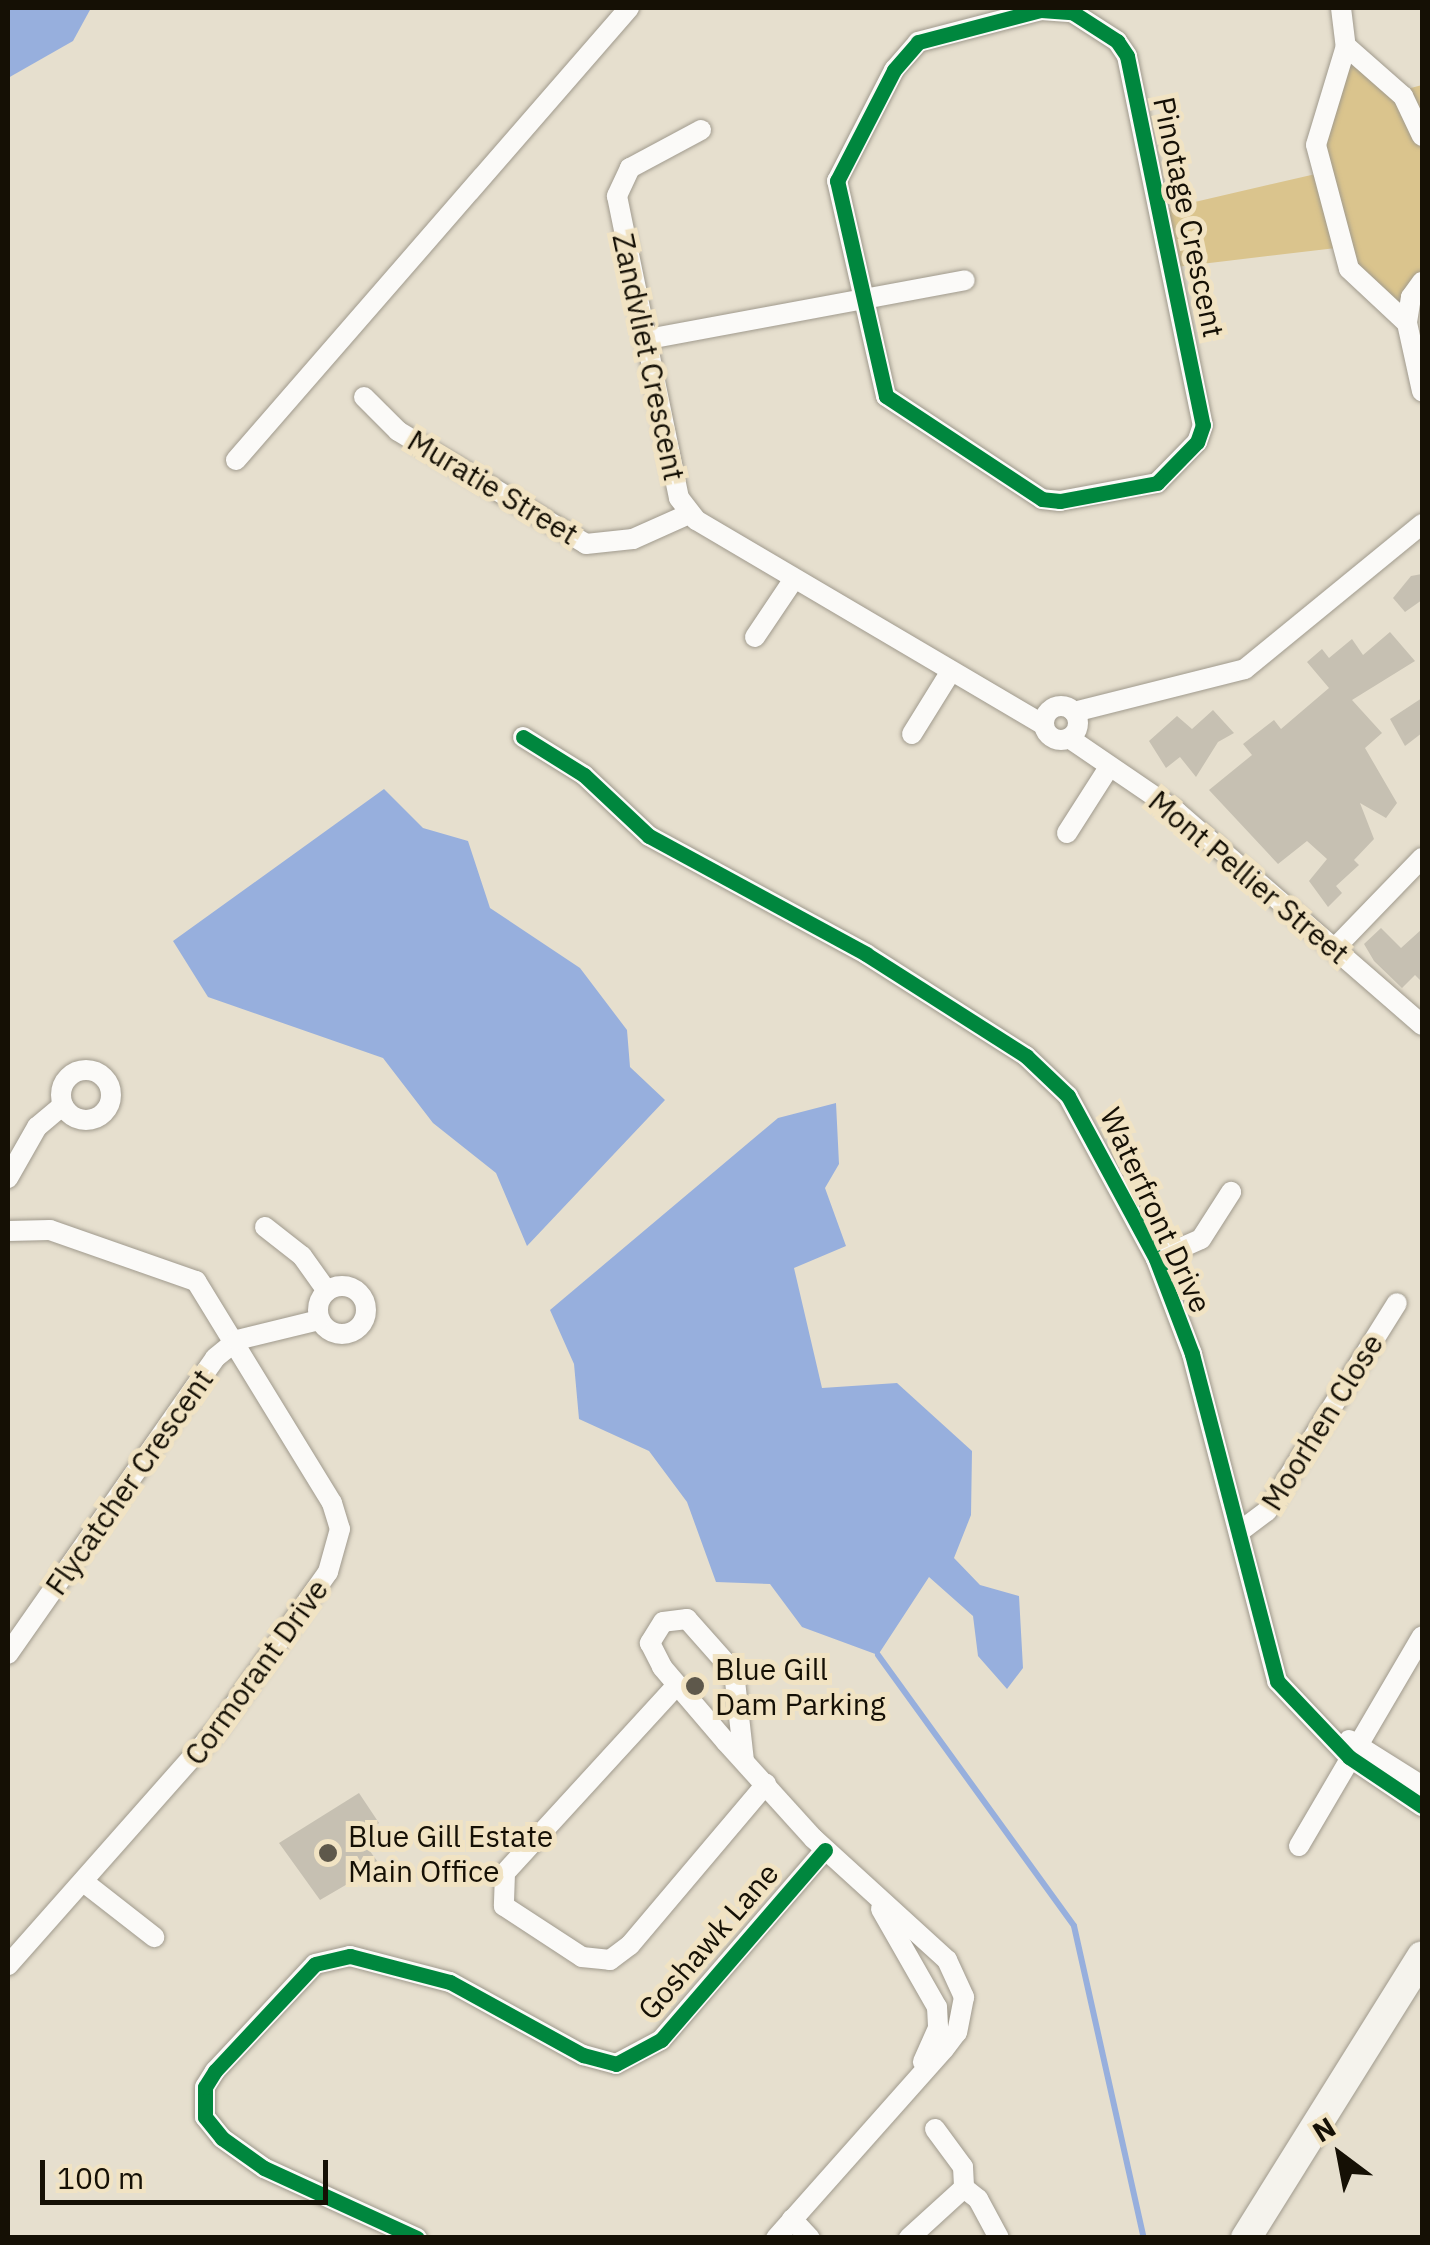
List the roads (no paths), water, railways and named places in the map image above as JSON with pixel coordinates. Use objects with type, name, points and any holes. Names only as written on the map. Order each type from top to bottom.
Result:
[{"type":"street","points":[[236,460],[629,8]]},
{"type":"street","points":[[1340,8],[1346,46],[1315,138],[1321,170],[1349,268],[1407,323]]},
{"type":"street","name":"Pinotage Crescent","points":[[1041,10],[1072,12],[1127,56],[1202,434],[1157,483],[1060,501],[1042,498],[886,396],[860,301],[838,172],[902,58],[944,30],[1041,10]]},
{"type":"street","points":[[1346,46],[1403,96],[1422,136]]},
{"type":"street","name":"Zandvliet Crescent","points":[[701,130],[642,159],[618,187],[676,489],[689,514],[1044,725]]},
{"type":"street","points":[[648,339],[965,280]]},
{"type":"street","points":[[1422,282],[1411,297],[1407,323],[1422,391]]},
{"type":"street","name":"Muratie Street","points":[[364,397],[398,431],[586,544],[633,539],[689,514]]},
{"type":"street","points":[[1074,712],[1078,727],[1069,738],[1052,738],[1044,725],[1054,707],[1074,712],[1245,669],[1422,524]]},
{"type":"street","points":[[755,637],[794,578]]},
{"type":"street","points":[[912,734],[951,671]]},
{"type":"street","name":"Waterfront Drive","points":[[522,738],[594,782],[649,836],[866,954],[1042,1069],[1089,1124],[1156,1259],[1192,1354],[1276,1680],[1422,1806]]},
{"type":"street","name":"Mont Pellier Street","points":[[1069,738],[1108,769],[1176,811],[1422,1025]]},
{"type":"street","points":[[1067,833],[1108,769]]},
{"type":"street","points":[[1336,948],[1422,858]]},
{"type":"street","points":[[8,1178],[37,1126],[63,1106]]},
{"type":"street","points":[[1156,1259],[1201,1239],[1231,1192]]},
{"type":"street","name":"Flycatcher Crescent","points":[[8,1654],[200,1376],[237,1340],[196,1281],[50,1230],[10,1223]]},
{"type":"street","points":[[265,1227],[302,1256],[326,1291],[319,1320]]},
{"type":"street","points":[[319,1320],[335,1334],[364,1322],[358,1292],[337,1286],[326,1291]]},
{"type":"street","name":"Moorhen Close","points":[[1239,1532],[1267,1511],[1396,1303]]},
{"type":"street","points":[[237,1340],[319,1320]]},
{"type":"street","name":"Cormorant Drive","points":[[8,1964],[85,1883],[218,1728],[337,1552],[340,1529],[332,1503],[237,1340]]},
{"type":"street","points":[[744,1761],[734,1672],[680,1618],[664,1622],[650,1643],[678,1685],[744,1761],[825,1850],[868,1892],[934,1946],[961,1984],[956,2032],[776,2238]]},
{"type":"street","points":[[1299,1846],[1348,1746],[1422,1636]]},
{"type":"street","points":[[678,1685],[505,1873],[504,1906],[582,1957],[610,1960],[630,1946],[766,1784]]},
{"type":"street","name":"Waterfront Drive","points":[[1348,1746],[1422,1786]]},
{"type":"street","name":"Goshawk Lane","points":[[417,2238],[264,2168],[222,2138],[206,2116],[205,2087],[215,2071],[315,1964],[350,1956],[450,1982],[583,2056],[616,2064],[661,2040],[825,1850]]},
{"type":"street","points":[[85,1883],[154,1937]]},
{"type":"street","points":[[868,1892],[937,2007],[938,2028],[916,2077]]},
{"type":"street","points":[[1246,2238],[1422,1956]]},
{"type":"street","points":[[935,2130],[963,2167],[964,2188],[978,2199],[999,2238]]},
{"type":"street","points":[[909,2238],[964,2188]]},
{"type":"street","points":[[792,2219],[810,2238]]},
{"type":"water","points":[[8,8],[91,8],[73,41],[8,78]]},
{"type":"water","points":[[384,789],[423,828],[468,841],[490,908],[580,968],[627,1030],[630,1067],[665,1100],[527,1246],[496,1173],[433,1123],[383,1058],[208,997],[173,941]]},
{"type":"water","points":[[836,1103],[839,1164],[825,1188],[846,1246],[794,1268],[822,1388],[897,1383],[972,1451],[971,1515],[954,1558],[980,1585],[1019,1596],[1023,1668],[1007,1689],[978,1656],[973,1616],[929,1577],[878,1655],[802,1627],[770,1584],[716,1582],[687,1502],[649,1451],[579,1419],[574,1364],[550,1310],[778,1118]]},
{"type":"waterway","points":[[878,1655],[1074,1926],[1144,2238]]},
{"type":"place","name":"Blue Gill Dam Parking","points":[[695,1686]]},
{"type":"place","name":"Blue Gill Estate Main Office","points":[[328,1853]]}]
